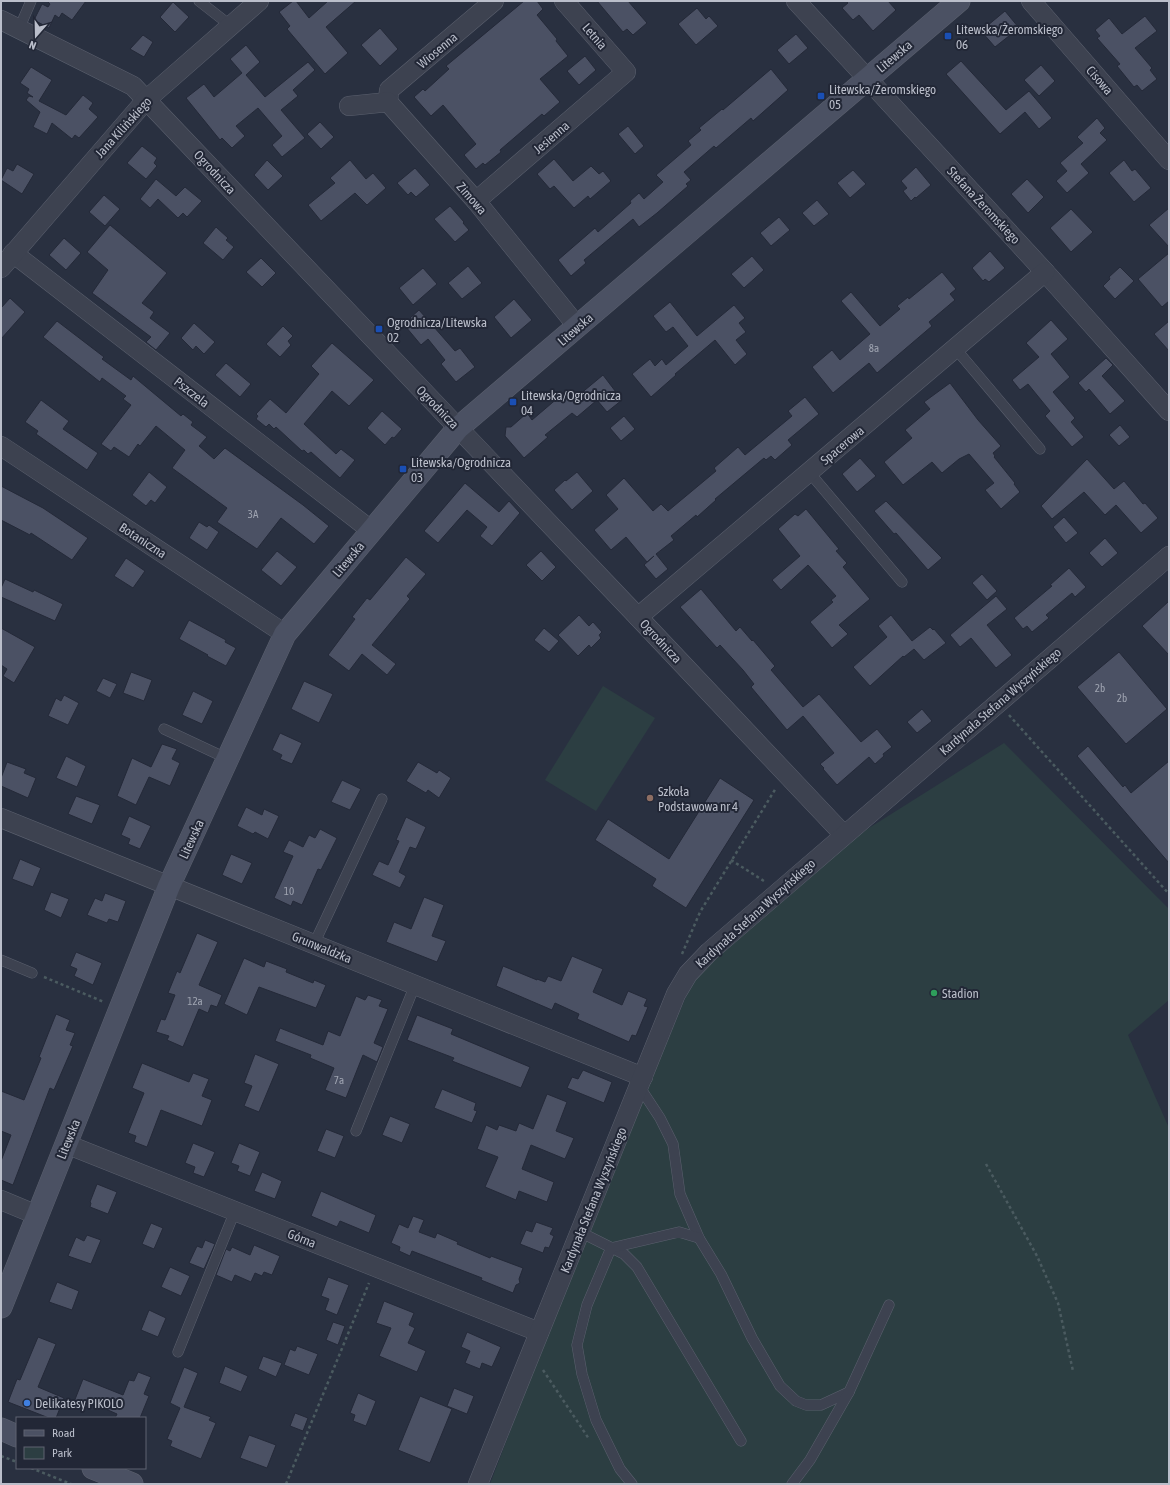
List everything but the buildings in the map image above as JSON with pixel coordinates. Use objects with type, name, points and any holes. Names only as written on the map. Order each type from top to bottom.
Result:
[{"type":"main road","name":"Litewska","points":[[1,1307],[169,886],[285,634],[458,428],[959,1]]},
{"type":"main road","points":[[1,1429],[16,1436]]},
{"type":"main road","points":[[101,1475],[132,1484]]},
{"type":"street","name":"Jana Kilińskiego","points":[[1,268],[146,100],[259,1]]},
{"type":"street","name":"Wiosenna","points":[[388,102],[389,90],[494,1]]},
{"type":"street","name":"Letnia","points":[[564,1],[626,72]]},
{"type":"street","name":"Stefana Żeromskiego","points":[[796,1],[1045,272],[1169,411]]},
{"type":"street","name":"Cisowa","points":[[1031,1],[1169,160]]},
{"type":"street","name":"Ogrodnicza","points":[[1,20],[133,86],[844,835]]},
{"type":"street","name":"Jesienna","points":[[476,201],[626,72]]},
{"type":"street","points":[[349,106],[388,102]]},
{"type":"street","name":"Zimowa","points":[[388,102],[476,201],[577,326]]},
{"type":"street","name":"Pszczela","points":[[13,253],[372,531]]},
{"type":"street","name":"Spacerowa","points":[[638,617],[1045,272]]},
{"type":"street","name":"Botaniczna","points":[[1,446],[285,634]]},
{"type":"street","name":"Kardynała Stefana Wyszyńskiego","points":[[478,1484],[676,994],[688,974],[708,952],[1169,556]]},
{"type":"street","name":"Grunwaldzka","points":[[1,818],[414,985],[641,1081]]},
{"type":"street","name":"Górna","points":[[66,1144],[539,1332]]},
{"type":"street","points":[[1,1200],[37,1215]]},
{"type":"lane","points":[[19,29],[31,1]]},
{"type":"lane","points":[[199,1],[231,26]]},
{"type":"lane","points":[[955,348],[1040,449]]},
{"type":"lane","points":[[809,472],[902,582]]},
{"type":"lane","points":[[164,729],[228,759]]},
{"type":"lane","points":[[314,944],[382,798]]},
{"type":"lane","points":[[1,960],[32,973]]},
{"type":"lane","points":[[356,1131],[414,985]]},
{"type":"lane","points":[[641,1081],[673,1144],[680,1194],[699,1238],[721,1274],[752,1338],[780,1386],[796,1401],[806,1405],[821,1405],[850,1392]]},
{"type":"lane","points":[[178,1352],[235,1211]]},
{"type":"lane","points":[[580,1232],[624,1254],[637,1268],[741,1441]]},
{"type":"lane","points":[[612,1248],[679,1232],[699,1238]]},
{"type":"lane","points":[[612,1248],[587,1305],[577,1345],[582,1374],[596,1420],[620,1469],[632,1484]]},
{"type":"lane","points":[[792,1484],[810,1460],[850,1392],[889,1305]]},
{"type":"path","points":[[998,703],[1169,894]]},
{"type":"path","points":[[682,955],[700,912],[776,787]]},
{"type":"path","points":[[731,860],[766,882]]},
{"type":"path","points":[[32,973],[105,1002]]},
{"type":"path","points":[[986,1164],[1037,1256],[1058,1303],[1073,1371]]},
{"type":"path","points":[[286,1484],[375,1267]]},
{"type":"path","points":[[540,1365],[590,1440]]},
{"type":"path","points":[[1,1456],[16,1462]]},
{"type":"path","points":[[34,1469],[71,1484]]},
{"type":"green space","points":[[603,686],[655,718],[596,811],[545,780]]},
{"type":"green space","points":[[1004,743],[1169,909],[1169,1000],[1128,1035],[1169,1128],[1169,1484],[490,1484],[546,1337],[650,1081],[694,978],[850,840]]},
{"type":"place","name":"Litewska/Żeromskiego 06","points":[[948,36]]},
{"type":"place","name":"Litewska/Żeromskiego 05","points":[[821,96]]},
{"type":"place","name":"Ogrodnicza/Litewska 02","points":[[379,329]]},
{"type":"place","name":"Litewska/Ogrodnicza 04","points":[[513,402]]},
{"type":"place","name":"Litewska/Ogrodnicza 03","points":[[403,469]]},
{"type":"place","name":"Szkoła Podstawowa nr 4","points":[[650,798]]},
{"type":"place","name":"Stadion","points":[[934,993]]},
{"type":"place","name":"Delikatesy PIKOLO","points":[[27,1403]]}]
